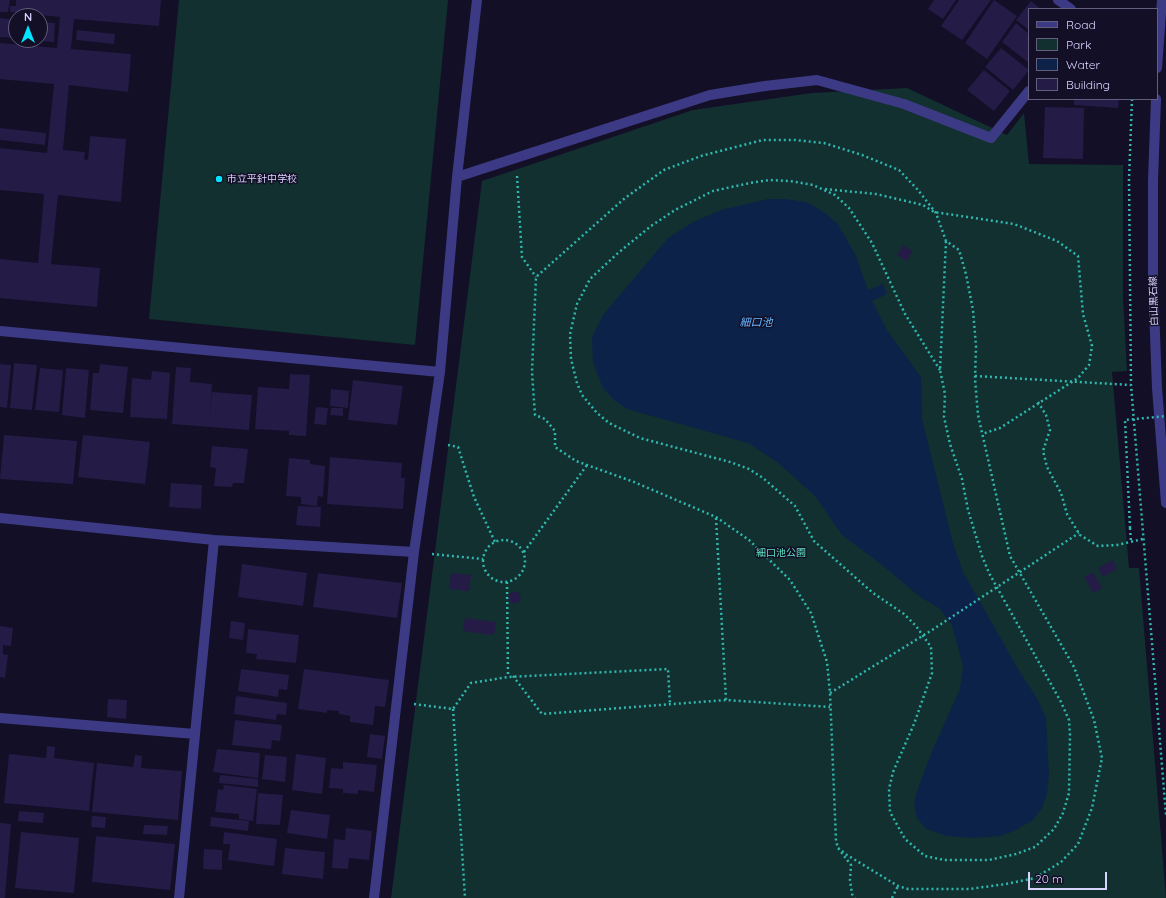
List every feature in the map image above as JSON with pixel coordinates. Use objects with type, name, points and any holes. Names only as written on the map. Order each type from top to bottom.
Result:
[{"type":"street","points":[[374,898],[414,552],[440,372],[457,177],[477,0]]},
{"type":"street","points":[[1058,0],[1070,8]]},
{"type":"street","points":[[1158,36],[1162,0]]},
{"type":"street","points":[[457,177],[710,95],[765,86],[817,80],[904,104],[991,138],[1028,92]]},
{"type":"street","name":"白山黒石線","points":[[1156,100],[1152,180],[1153,281],[1157,388],[1166,503]]},
{"type":"street","points":[[0,330],[440,372]]},
{"type":"street","points":[[0,518],[214,540],[414,552]]},
{"type":"street","points":[[179,898],[214,540]]},
{"type":"street","points":[[0,718],[195,734]]},
{"type":"path","points":[[1132,100],[1129,179],[1131,385],[1166,815]]},
{"type":"path","points":[[536,277],[624,198],[664,170],[707,154],[763,140],[795,140],[824,143],[862,155],[899,170],[918,190],[934,212],[946,241],[940,370],[945,394],[944,417],[950,444],[962,479],[975,538],[996,586],[1044,668],[1069,720],[1069,793],[1063,814],[1054,829],[1034,847],[1016,854],[989,860],[944,860],[925,856],[905,839],[896,826],[890,812],[889,789],[893,772],[914,724],[932,673],[930,647],[922,635],[904,614],[873,594],[814,541],[795,506],[763,478],[749,469],[730,462],[646,440],[609,423],[582,395],[571,359],[570,334],[577,304],[590,279],[651,226],[692,201],[713,191],[770,180],[790,180],[813,185],[835,195],[849,208],[861,223],[905,314],[940,370]]},
{"type":"path","points":[[516,157],[522,257],[536,277],[532,372],[535,415],[544,419],[555,431],[555,447],[576,461],[634,482],[716,517],[749,540],[790,580],[811,613],[827,662],[830,693],[836,841],[838,848],[851,865],[850,880],[852,894],[856,898]]},
{"type":"path","points":[[821,189],[876,194],[923,205],[934,212],[1014,224],[1057,241],[1078,256],[1083,314],[1092,346],[1089,365],[1078,378],[1038,402],[1000,428],[982,434]]},
{"type":"path","points":[[838,848],[898,886],[908,889],[969,889],[1013,883],[1034,878],[1061,862],[1078,844],[1092,808],[1102,758],[1097,732],[1074,667],[1010,556],[978,415],[975,376],[976,346],[973,310],[966,274],[959,250],[946,241]]},
{"type":"path","points":[[975,376],[1131,385]]},
{"type":"path","points":[[1038,402],[1046,414],[1050,430],[1043,451],[1047,467],[1061,493],[1067,514],[1079,533],[1098,546],[1143,539]]},
{"type":"path","points":[[1131,542],[1125,420],[1166,416]]},
{"type":"path","points":[[430,442],[458,447],[474,497],[495,542]]},
{"type":"path","points":[[524,552],[587,465]]},
{"type":"path","points":[[716,517],[726,700]]},
{"type":"path","points":[[830,693],[932,630],[996,586],[1079,533]]},
{"type":"path","points":[[505,539],[512,541],[518,544],[524,552],[526,562],[524,569],[520,575],[507,582],[493,579],[484,568],[483,559],[487,548],[495,542],[505,539]]},
{"type":"path","points":[[414,552],[483,559]]},
{"type":"path","points":[[507,582],[508,677]]},
{"type":"path","points":[[465,898],[453,709],[471,682],[513,676],[668,669],[670,704]]},
{"type":"path","points":[[513,676],[542,714],[726,700],[830,707]]},
{"type":"path","points":[[396,702],[453,709]]},
{"type":"path","points":[[892,898],[898,886]]},
{"type":"green space","name":"市立平針中学校","points":[[179,0],[448,0],[415,345],[149,319]]},
{"type":"green space","name":"細口池公園","points":[[907,88],[1007,135],[1024,113],[1029,164],[1123,165],[1123,298],[1127,371],[1112,372],[1129,568],[1139,568],[1166,898],[391,898],[482,181],[693,110],[812,93]]},
{"type":"water","name":"細口池","points":[[768,199],[785,199],[806,202],[824,212],[838,224],[856,256],[868,290],[883,284],[887,294],[872,301],[887,330],[921,377],[922,419],[953,543],[963,572],[1018,669],[1038,700],[1046,718],[1049,776],[1047,794],[1042,808],[1033,820],[1014,831],[1000,836],[973,838],[946,836],[925,828],[917,818],[914,803],[918,788],[933,749],[960,689],[963,666],[952,625],[939,608],[920,597],[882,565],[842,535],[815,496],[777,462],[748,443],[627,409],[614,400],[603,388],[593,363],[592,337],[603,315],[668,238],[693,222],[721,210]]},
{"type":"building","points":[[0,0],[10,0],[8,12],[0,12]]},
{"type":"building","points":[[16,0],[161,0],[159,26],[74,19],[71,49],[131,54],[128,92],[69,85],[63,150],[85,152],[84,159],[88,160],[90,136],[126,139],[121,202],[58,195],[51,264],[100,268],[97,307],[0,298],[0,259],[38,263],[44,194],[0,190],[0,148],[47,153],[54,84],[0,79],[0,43],[8,44],[8,48],[57,48],[60,17],[48,16],[48,8],[10,8],[10,6],[16,6]]},
{"type":"building","points":[[934,0],[956,0],[943,19],[928,9]]},
{"type":"building","points":[[959,0],[991,0],[962,40],[941,26]]},
{"type":"building","points":[[994,0],[1017,16],[987,59],[965,43]]},
{"type":"building","points":[[1031,1],[1040,8],[1028,8],[1028,29],[1016,20]]},
{"type":"building","points":[[0,18],[8,19],[8,38],[0,37]]},
{"type":"building","points":[[48,23],[55,23],[54,42],[48,42]]},
{"type":"building","points":[[1016,23],[1028,33],[1028,62],[1002,42]]},
{"type":"building","points":[[77,30],[115,34],[114,44],[76,40]]},
{"type":"building","points":[[1001,48],[1028,69],[1028,71],[1013,90],[985,67]]},
{"type":"building","points":[[984,70],[1010,91],[994,111],[967,90]]},
{"type":"building","points":[[1074,100],[1119,100],[1118,108],[1074,105]]},
{"type":"building","points":[[1045,107],[1084,108],[1083,159],[1043,158]]},
{"type":"building","points":[[0,128],[46,133],[45,145],[0,140]]},
{"type":"building","points":[[903,245],[913,251],[907,261],[897,255]]},
{"type":"building","points":[[14,363],[37,365],[32,410],[10,408]]},
{"type":"building","points":[[0,364],[11,365],[7,408],[0,407]]},
{"type":"building","points":[[100,364],[128,367],[123,413],[90,410],[93,373],[99,373]]},
{"type":"building","points":[[176,367],[191,368],[190,382],[212,384],[210,417],[212,392],[252,395],[249,430],[172,424]]},
{"type":"building","points":[[40,368],[63,370],[59,412],[35,410]]},
{"type":"building","points":[[66,368],[89,370],[85,418],[62,415]]},
{"type":"building","points":[[152,371],[170,373],[167,419],[130,417],[132,378],[151,380]]},
{"type":"building","points":[[290,374],[310,375],[306,436],[289,435],[289,431],[255,429],[258,387],[289,389]]},
{"type":"building","points":[[353,380],[403,386],[397,425],[348,420]]},
{"type":"building","points":[[331,389],[349,391],[348,408],[330,406]]},
{"type":"building","points":[[316,407],[328,408],[326,425],[314,424]]},
{"type":"building","points":[[331,408],[343,408],[343,416],[330,415]]},
{"type":"building","points":[[4,435],[77,441],[73,484],[0,479]]},
{"type":"building","points":[[83,435],[150,442],[145,484],[78,477]]},
{"type":"building","points":[[212,446],[248,449],[244,483],[233,483],[232,487],[214,486],[216,468],[210,467]]},
{"type":"building","points":[[330,457],[402,463],[401,478],[405,478],[403,509],[327,504]]},
{"type":"building","points":[[289,458],[310,460],[310,464],[325,466],[323,497],[318,496],[317,506],[301,504],[301,497],[286,496]]},
{"type":"building","points":[[171,483],[202,485],[201,509],[169,507]]},
{"type":"building","points":[[298,506],[321,507],[320,527],[296,525]]},
{"type":"building","points":[[1113,560],[1117,569],[1103,577],[1098,568]]},
{"type":"building","points":[[242,564],[307,573],[303,606],[238,597]]},
{"type":"building","points":[[1093,572],[1102,588],[1093,593],[1084,577]]},
{"type":"building","points":[[318,573],[402,583],[397,618],[313,607]]},
{"type":"building","points":[[451,573],[471,575],[469,591],[449,589]]},
{"type":"building","points":[[512,592],[518,592],[521,597],[519,602],[514,604],[509,601],[508,596]]},
{"type":"building","points":[[465,618],[496,622],[494,635],[463,631]]},
{"type":"building","points":[[231,621],[245,623],[243,640],[229,638]]},
{"type":"building","points":[[0,626],[13,628],[11,646],[3,645],[3,654],[8,655],[5,678],[0,677]]},
{"type":"building","points":[[248,629],[299,635],[296,663],[256,659],[257,654],[246,653]]},
{"type":"building","points":[[241,669],[289,675],[287,690],[279,689],[278,697],[238,691]]},
{"type":"building","points":[[304,669],[389,680],[385,707],[375,706],[373,725],[350,722],[350,716],[339,714],[339,711],[327,710],[327,713],[298,709]]},
{"type":"building","points":[[236,696],[287,703],[286,715],[277,714],[276,720],[234,714]]},
{"type":"building","points":[[108,699],[127,700],[126,719],[107,717]]},
{"type":"building","points":[[235,720],[282,725],[280,741],[272,740],[271,749],[232,745]]},
{"type":"building","points":[[370,734],[385,736],[382,759],[367,757]]},
{"type":"building","points":[[47,746],[55,747],[54,758],[94,763],[89,811],[4,803],[9,754],[46,758]]},
{"type":"building","points":[[217,749],[260,753],[258,778],[213,772]]},
{"type":"building","points":[[296,754],[326,758],[322,794],[292,790]]},
{"type":"building","points":[[135,755],[142,756],[141,768],[182,771],[178,820],[92,812],[97,763],[133,767]]},
{"type":"building","points":[[265,755],[287,757],[285,782],[262,779]]},
{"type":"building","points":[[343,762],[377,765],[374,792],[358,790],[358,794],[343,793],[343,789],[329,788],[331,768],[343,769]]},
{"type":"building","points":[[220,775],[258,779],[258,787],[219,783]]},
{"type":"building","points":[[224,785],[257,789],[253,821],[239,819],[239,814],[215,812],[218,789],[223,790]]},
{"type":"building","points":[[258,793],[283,795],[280,825],[256,824]]},
{"type":"building","points":[[291,810],[330,815],[327,839],[287,833]]},
{"type":"building","points":[[19,811],[44,813],[43,823],[18,821]]},
{"type":"building","points":[[92,816],[106,817],[105,828],[91,827]]},
{"type":"building","points":[[211,817],[249,821],[248,831],[210,826]]},
{"type":"building","points":[[0,823],[11,824],[5,898],[0,898]]},
{"type":"building","points":[[144,825],[168,826],[167,835],[143,834]]},
{"type":"building","points":[[346,828],[372,831],[369,860],[349,858],[348,869],[332,868],[334,839],[345,840]]},
{"type":"building","points":[[21,832],[79,838],[74,893],[15,888]]},
{"type":"building","points":[[224,832],[277,839],[274,866],[228,860],[230,844],[223,844]]},
{"type":"building","points":[[96,836],[175,844],[170,890],[92,882]]},
{"type":"building","points":[[285,848],[325,852],[323,879],[282,874]]},
{"type":"building","points":[[204,849],[222,850],[222,870],[203,869]]},
{"type":"place","name":"市立平針中学校","points":[[219,179]]}]
